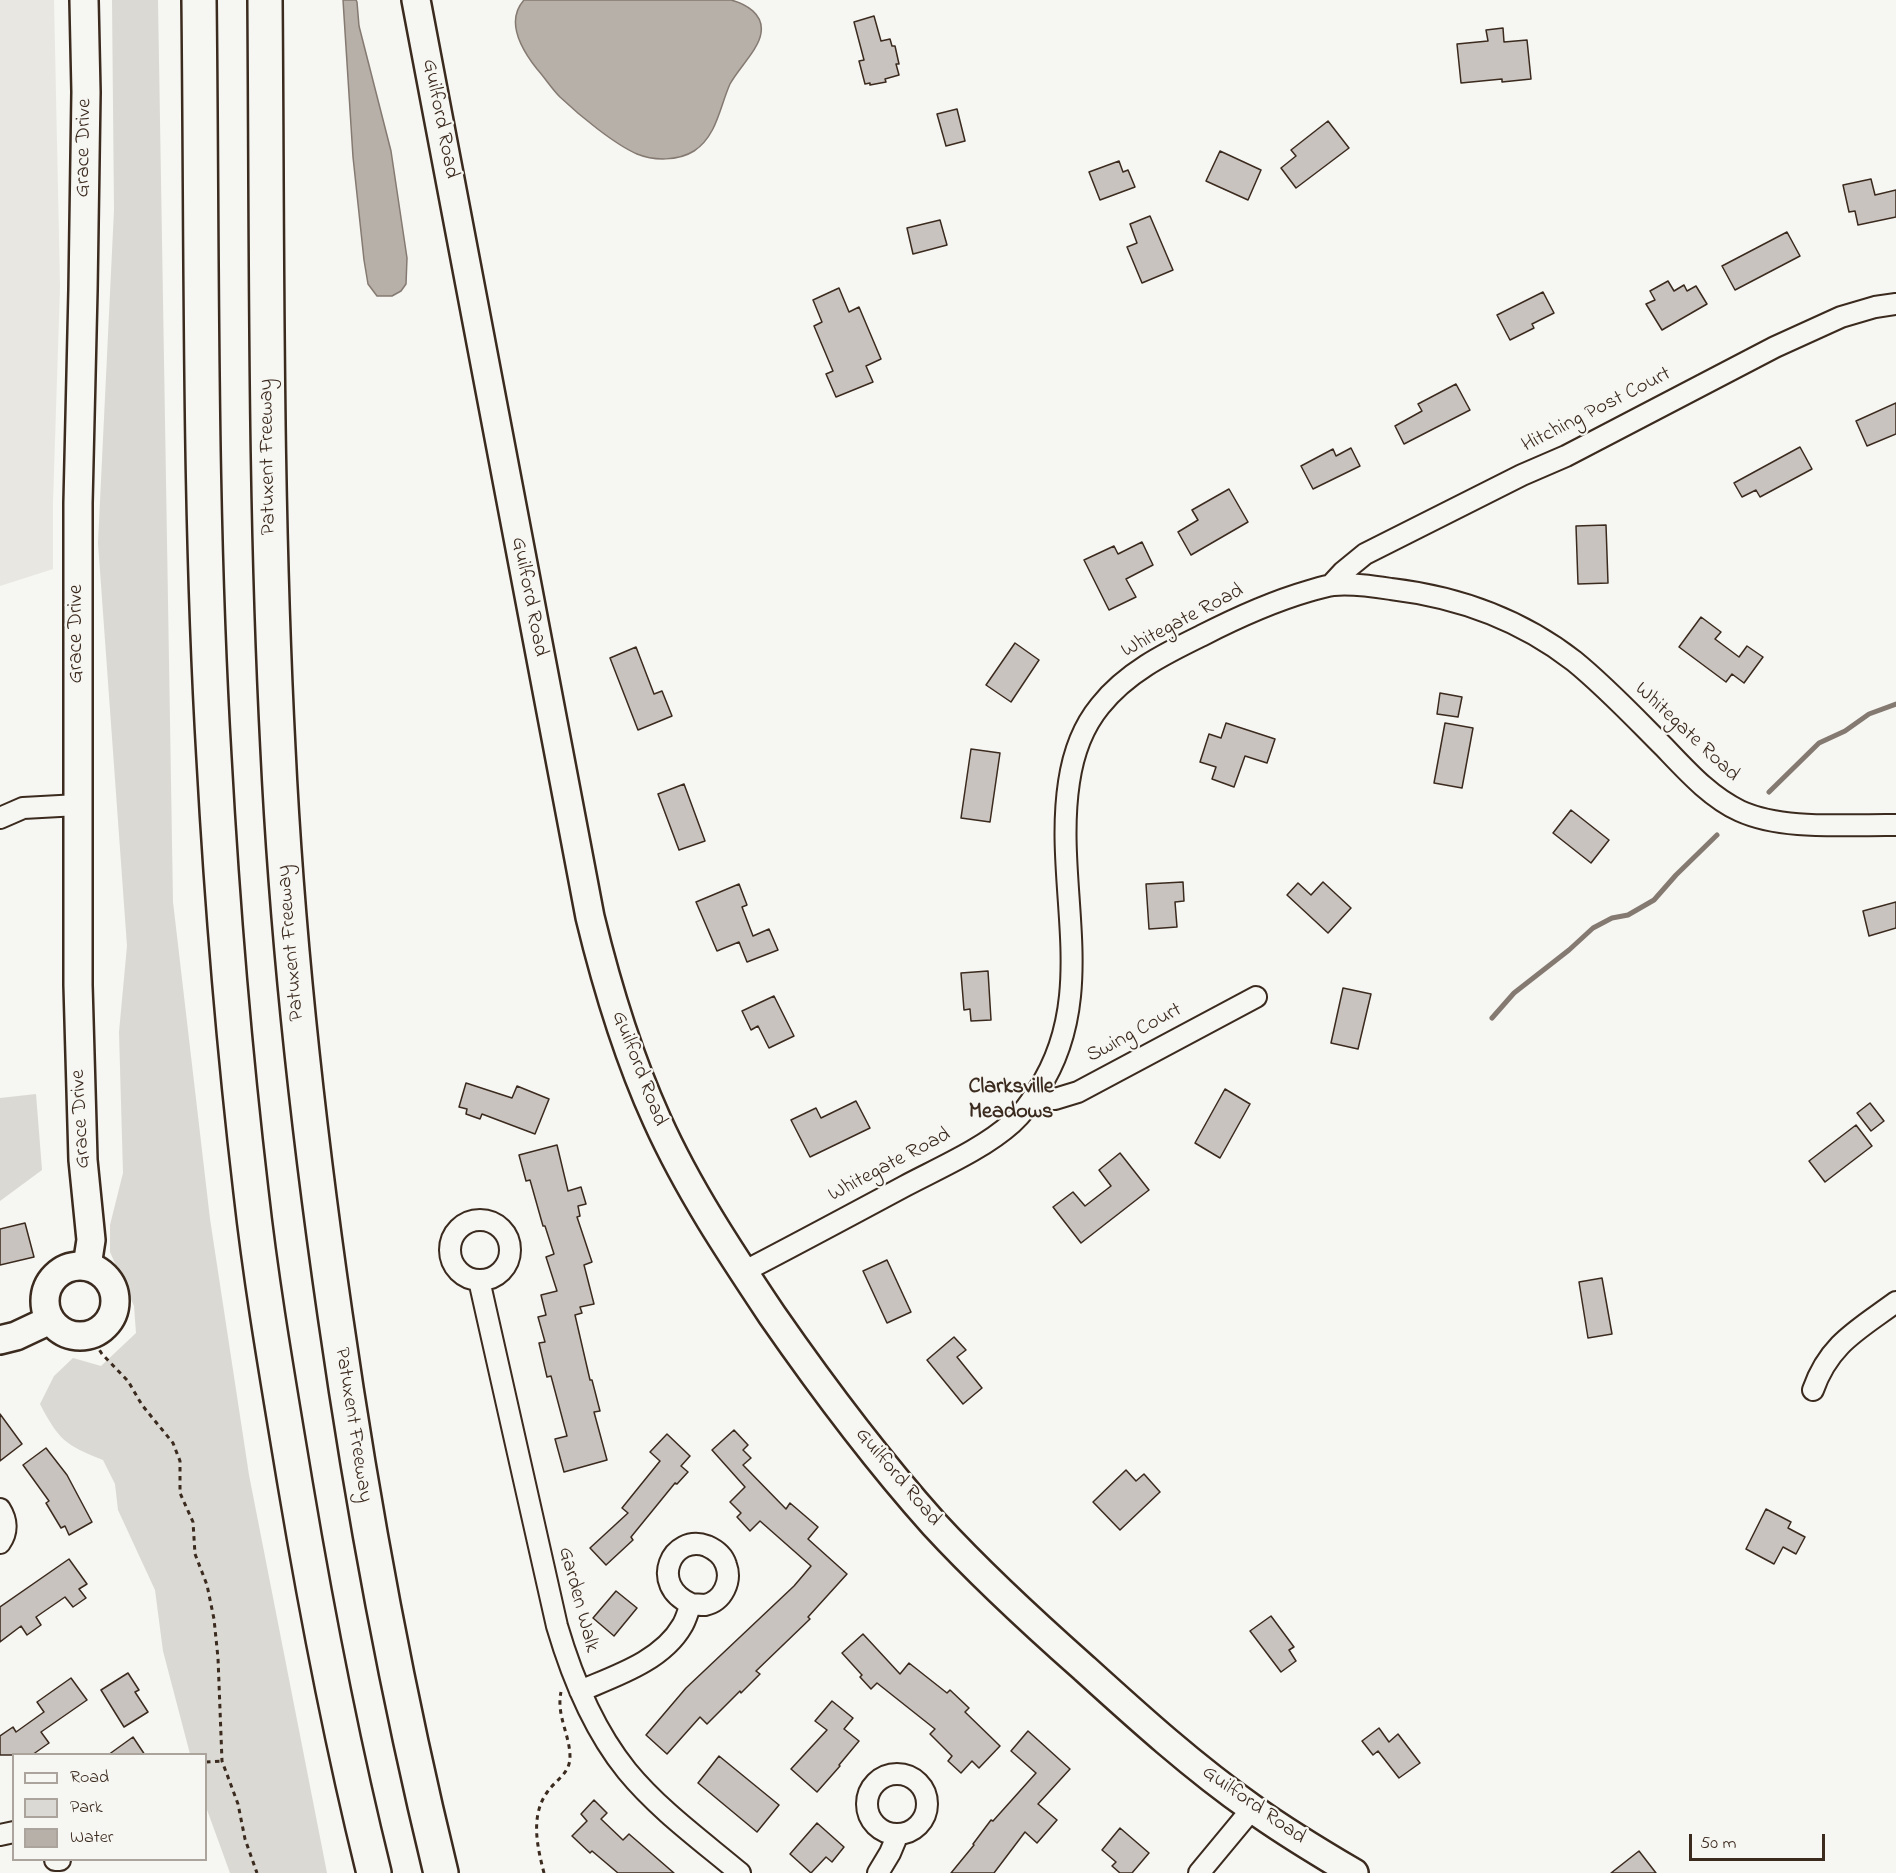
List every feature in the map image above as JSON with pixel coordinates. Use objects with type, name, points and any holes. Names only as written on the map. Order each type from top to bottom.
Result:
[{"type":"highway","points":[[199,0],[207,620],[221,881],[236,1049],[251,1196],[312,1583],[374,1873]]},
{"type":"highway","name":"Patuxent Freeway","points":[[265,0],[272,624],[279,765],[301,1052],[319,1203],[374,1559],[400,1696],[441,1873]]},
{"type":"main road","name":"Grace Drive","points":[[84,0],[86,92],[78,503],[78,985],[82,1134],[91,1240],[87,1266]]},
{"type":"main road","name":"Guilford Road","points":[[416,0],[587,906],[619,1026],[658,1123],[703,1208],[791,1342],[850,1423],[936,1525],[1024,1615],[1206,1774],[1252,1809],[1354,1873]]},
{"type":"main road","points":[[76,1265],[87,1266],[97,1270],[108,1279],[113,1289],[115,1302],[113,1313],[108,1323],[99,1331],[90,1335],[72,1336],[61,1331],[50,1320],[44,1301],[46,1290],[53,1278],[62,1270],[76,1265]]},
{"type":"main road","points":[[0,1340],[16,1336],[50,1320]]},
{"type":"street","name":"Hitching Post Court","points":[[1331,585],[1365,554],[1522,475],[1566,456],[1775,347],[1841,317],[1875,307],[1896,304]]},
{"type":"street","name":"Whitegate Road","points":[[743,1272],[946,1165],[1011,1123],[1032,1100],[1050,1072],[1062,1041],[1070,1008],[1072,966],[1065,846],[1066,806],[1072,763],[1081,737],[1094,713],[1111,692],[1131,676],[1180,646],[1244,614],[1281,599],[1331,585],[1369,586],[1451,600],[1486,611],[1537,635],[1576,664],[1601,685],[1708,791],[1725,804],[1744,813],[1792,824],[1896,825]]},
{"type":"street","points":[[0,818],[23,808],[78,805]]},
{"type":"street","name":"Swing Court","points":[[1032,1100],[1055,1099],[1078,1092],[1256,997]]},
{"type":"street","name":"Garden Walk","points":[[478,1280],[557,1626],[578,1685],[603,1738],[628,1772],[674,1817],[740,1873]]},
{"type":"street","points":[[1813,1390],[1819,1372],[1830,1354],[1896,1302]]},
{"type":"street","points":[[0,1509],[6,1523],[5,1533],[0,1543]]},
{"type":"street","points":[[578,1685],[637,1665],[658,1652],[682,1626],[691,1604]]},
{"type":"street","points":[[1199,1873],[1252,1809]]},
{"type":"street","points":[[878,1873],[898,1834]]},
{"type":"path","points":[[90,1335],[102,1354],[128,1381],[142,1405],[172,1443],[180,1461],[180,1493],[193,1522],[195,1554],[207,1585],[214,1619],[222,1761],[238,1804],[257,1873]]},
{"type":"path","points":[[544,1873],[536,1826],[543,1799],[568,1767],[570,1757],[559,1702],[560,1693],[565,1686],[578,1685]]},
{"type":"path","points":[[207,1762],[222,1761]]},
{"type":"shaded area","points":[[0,0],[54,0],[60,287],[53,569],[0,586]]},
{"type":"green space","points":[[112,0],[158,0],[173,902],[210,1219],[249,1475],[327,1873],[230,1873],[207,1810],[207,1753],[190,1753],[163,1651],[155,1590],[118,1510],[115,1484],[103,1460],[64,1440],[40,1404],[54,1376],[73,1358],[101,1366],[136,1333],[134,1306],[110,1252],[110,1225],[123,1173],[119,1032],[127,946],[98,543],[114,210]]},
{"type":"green space","points":[[36,1094],[42,1170],[0,1201],[0,1098]]},
{"type":"water","points":[[343,0],[356,0],[357,2],[359,26],[391,151],[407,258],[406,284],[401,291],[392,296],[377,296],[368,284],[364,260],[353,157]]},
{"type":"water","points":[[524,0],[731,0],[748,7],[757,15],[760,20],[761,33],[756,46],[730,84],[713,129],[702,145],[681,157],[651,158],[637,154],[608,136],[568,104],[551,87],[526,53],[518,35],[516,17],[518,8]]},
{"type":"building","points":[[874,16],[881,41],[890,39],[892,46],[895,46],[899,75],[885,79],[886,82],[870,85],[870,83],[865,84],[859,61],[864,60],[854,22]]},
{"type":"building","points":[[1503,28],[1504,42],[1527,40],[1531,79],[1461,83],[1457,44],[1488,41],[1486,30]]},
{"type":"building","points":[[957,109],[965,141],[946,146],[937,114]]},
{"type":"building","points":[[1328,121],[1349,148],[1296,188],[1281,168],[1296,156],[1291,150]]},
{"type":"building","points":[[1220,151],[1261,170],[1248,200],[1206,181]]},
{"type":"building","points":[[1119,161],[1123,172],[1128,170],[1135,187],[1100,200],[1089,172]]},
{"type":"building","points":[[1871,179],[1875,195],[1896,190],[1896,217],[1858,225],[1855,211],[1849,212],[1843,185]]},
{"type":"building","points":[[1150,216],[1173,270],[1142,283],[1127,247],[1137,243],[1130,224]]},
{"type":"building","points":[[940,220],[947,245],[913,254],[907,228]]},
{"type":"building","points":[[1787,232],[1800,256],[1735,290],[1722,266]]},
{"type":"building","points":[[1668,281],[1674,291],[1684,285],[1687,291],[1696,286],[1707,304],[1662,330],[1646,304],[1655,300],[1650,291]]},
{"type":"building","points":[[839,288],[849,312],[859,307],[881,359],[866,366],[873,382],[836,397],[826,374],[833,371],[814,326],[822,322],[813,300]]},
{"type":"building","points":[[1543,292],[1554,313],[1532,324],[1534,328],[1510,340],[1497,315]]},
{"type":"building","points":[[1456,384],[1470,410],[1404,444],[1395,426],[1422,411],[1418,404]]},
{"type":"building","points":[[1896,403],[1896,434],[1867,446],[1856,421]]},
{"type":"building","points":[[1800,447],[1812,469],[1760,497],[1756,490],[1742,497],[1734,483]]},
{"type":"building","points":[[1351,448],[1360,466],[1313,489],[1301,466],[1333,449],[1336,456]]},
{"type":"building","points":[[1229,489],[1248,522],[1191,555],[1178,532],[1198,520],[1192,510]]},
{"type":"building","points":[[1606,525],[1608,583],[1578,584],[1576,526]]},
{"type":"building","points":[[1142,542],[1153,565],[1126,579],[1136,597],[1109,610],[1084,560],[1114,546],[1118,554]]},
{"type":"building","points":[[1701,617],[1721,632],[1715,639],[1739,657],[1747,646],[1763,657],[1744,683],[1732,674],[1726,682],[1679,647]]},
{"type":"building","points":[[1015,643],[1039,660],[1011,702],[986,685]]},
{"type":"building","points":[[636,647],[654,694],[662,691],[672,716],[638,730],[610,658]]},
{"type":"building","points":[[1440,693],[1462,697],[1458,717],[1437,714]]},
{"type":"building","points":[[1226,723],[1275,739],[1267,763],[1245,756],[1234,787],[1212,779],[1216,767],[1200,762],[1209,734],[1221,738]]},
{"type":"building","points":[[1445,723],[1473,728],[1462,788],[1434,783]]},
{"type":"building","points":[[971,749],[1000,753],[990,822],[961,818]]},
{"type":"building","points":[[684,784],[705,841],[679,850],[658,794]]},
{"type":"building","points":[[1571,810],[1609,840],[1591,863],[1553,833]]},
{"type":"building","points":[[1183,882],[1184,901],[1175,902],[1177,927],[1149,929],[1146,884]]},
{"type":"building","points":[[1323,882],[1351,908],[1328,933],[1287,895],[1298,883],[1311,895]]},
{"type":"building","points":[[739,884],[747,905],[742,907],[753,936],[769,929],[778,950],[747,962],[739,942],[717,951],[696,902]]},
{"type":"building","points":[[1896,902],[1896,928],[1869,936],[1863,911]]},
{"type":"building","points":[[988,971],[991,1020],[971,1021],[970,1009],[964,1010],[961,973]]},
{"type":"building","points":[[1343,988],[1371,994],[1358,1049],[1331,1043]]},
{"type":"building","points":[[774,996],[794,1036],[769,1048],[758,1026],[751,1030],[742,1011]]},
{"type":"building","points":[[466,1083],[512,1098],[517,1086],[549,1099],[535,1134],[482,1114],[480,1119],[466,1114],[467,1109],[459,1107]]},
{"type":"building","points":[[1225,1089],[1250,1104],[1220,1158],[1195,1143]]},
{"type":"building","points":[[856,1101],[870,1128],[810,1157],[791,1120],[816,1108],[821,1118]]},
{"type":"building","points":[[1870,1103],[1884,1121],[1871,1131],[1857,1113]]},
{"type":"building","points":[[1856,1125],[1872,1146],[1825,1182],[1809,1161]]},
{"type":"building","points":[[557,1145],[568,1191],[581,1187],[586,1204],[578,1206],[580,1216],[577,1217],[592,1262],[584,1265],[594,1304],[580,1307],[582,1313],[575,1315],[590,1380],[592,1380],[600,1411],[594,1412],[607,1460],[564,1472],[555,1439],[567,1436],[551,1376],[547,1377],[539,1343],[545,1342],[538,1317],[546,1315],[541,1295],[557,1291],[546,1257],[554,1254],[545,1226],[543,1226],[530,1180],[526,1181],[519,1155]]},
{"type":"building","points":[[1120,1153],[1149,1190],[1081,1243],[1053,1207],[1073,1192],[1085,1206],[1111,1186],[1099,1170]]},
{"type":"building","points":[[25,1223],[34,1257],[0,1265],[0,1229]]},
{"type":"building","points":[[887,1260],[911,1312],[887,1323],[863,1271]]},
{"type":"building","points":[[1602,1278],[1612,1334],[1588,1338],[1579,1282]]},
{"type":"building","points":[[954,1337],[966,1350],[957,1357],[982,1388],[963,1404],[927,1360]]},
{"type":"building","points":[[0,1414],[22,1444],[0,1461]]},
{"type":"building","points":[[734,1430],[748,1445],[743,1450],[751,1458],[743,1465],[786,1509],[790,1503],[818,1527],[808,1539],[847,1574],[808,1617],[810,1619],[756,1671],[760,1674],[741,1693],[740,1691],[707,1724],[700,1717],[667,1754],[646,1735],[686,1688],[794,1586],[811,1566],[760,1521],[750,1531],[737,1517],[741,1513],[730,1502],[745,1487],[712,1450]]},
{"type":"building","points":[[667,1434],[690,1456],[681,1466],[688,1472],[677,1484],[675,1483],[631,1537],[633,1540],[606,1565],[590,1548],[628,1513],[622,1508],[660,1461],[650,1452]]},
{"type":"building","points":[[46,1448],[67,1475],[92,1522],[69,1535],[65,1526],[61,1528],[46,1503],[49,1501],[23,1465]]},
{"type":"building","points":[[1126,1470],[1136,1481],[1144,1474],[1160,1492],[1120,1530],[1093,1502]]},
{"type":"building","points":[[1766,1509],[1791,1522],[1788,1528],[1805,1537],[1796,1554],[1783,1547],[1774,1564],[1746,1549]]},
{"type":"building","points":[[69,1559],[87,1584],[79,1589],[86,1598],[73,1607],[65,1597],[36,1617],[41,1625],[27,1635],[21,1626],[0,1642],[0,1607]]},
{"type":"building","points":[[616,1591],[637,1608],[614,1636],[593,1618]]},
{"type":"building","points":[[1271,1616],[1294,1647],[1289,1650],[1296,1661],[1281,1672],[1250,1631]]},
{"type":"building","points":[[863,1634],[900,1674],[909,1663],[947,1693],[950,1690],[969,1708],[965,1712],[1000,1746],[979,1768],[972,1761],[961,1773],[948,1761],[952,1756],[930,1734],[935,1729],[877,1683],[871,1689],[860,1677],[862,1675],[842,1653]]},
{"type":"building","points":[[128,1673],[139,1690],[135,1692],[148,1712],[124,1727],[101,1690]]},
{"type":"building","points":[[71,1678],[87,1700],[41,1732],[49,1743],[35,1753],[0,1755],[0,1736],[13,1727],[16,1732],[44,1712],[37,1702]]},
{"type":"building","points":[[832,1701],[853,1718],[844,1729],[859,1741],[817,1792],[791,1769],[827,1730],[815,1721]]},
{"type":"building","points":[[1379,1728],[1389,1742],[1398,1734],[1420,1763],[1399,1778],[1378,1751],[1373,1755],[1362,1741]]},
{"type":"building","points":[[1028,1731],[1070,1769],[1038,1804],[1057,1820],[1037,1843],[1025,1832],[994,1873],[951,1873],[991,1820],[993,1821],[1036,1773],[1011,1751]]},
{"type":"building","points":[[133,1737],[144,1753],[111,1753]]},
{"type":"building","points":[[719,1756],[779,1805],[757,1832],[698,1783]]},
{"type":"building","points":[[594,1800],[607,1813],[601,1819],[623,1840],[629,1834],[674,1873],[618,1873],[592,1851],[590,1853],[572,1836],[587,1821],[581,1814]]},
{"type":"building","points":[[817,1823],[844,1847],[832,1862],[826,1857],[811,1873],[790,1854]]},
{"type":"building","points":[[1120,1828],[1149,1853],[1132,1873],[1120,1873],[1112,1866],[1116,1862],[1102,1850]]},
{"type":"building","points":[[1639,1851],[1656,1873],[1611,1873]]},
{"type":"waterway","points":[[1769,792],[1819,743],[1845,731],[1869,714],[1896,704]]},
{"type":"waterway","points":[[1492,1018],[1514,993],[1593,928],[1612,918],[1628,915],[1654,900],[1717,835]]},
{"type":"district","name":"Clarksville Meadows","points":[[1011,1100]]}]
